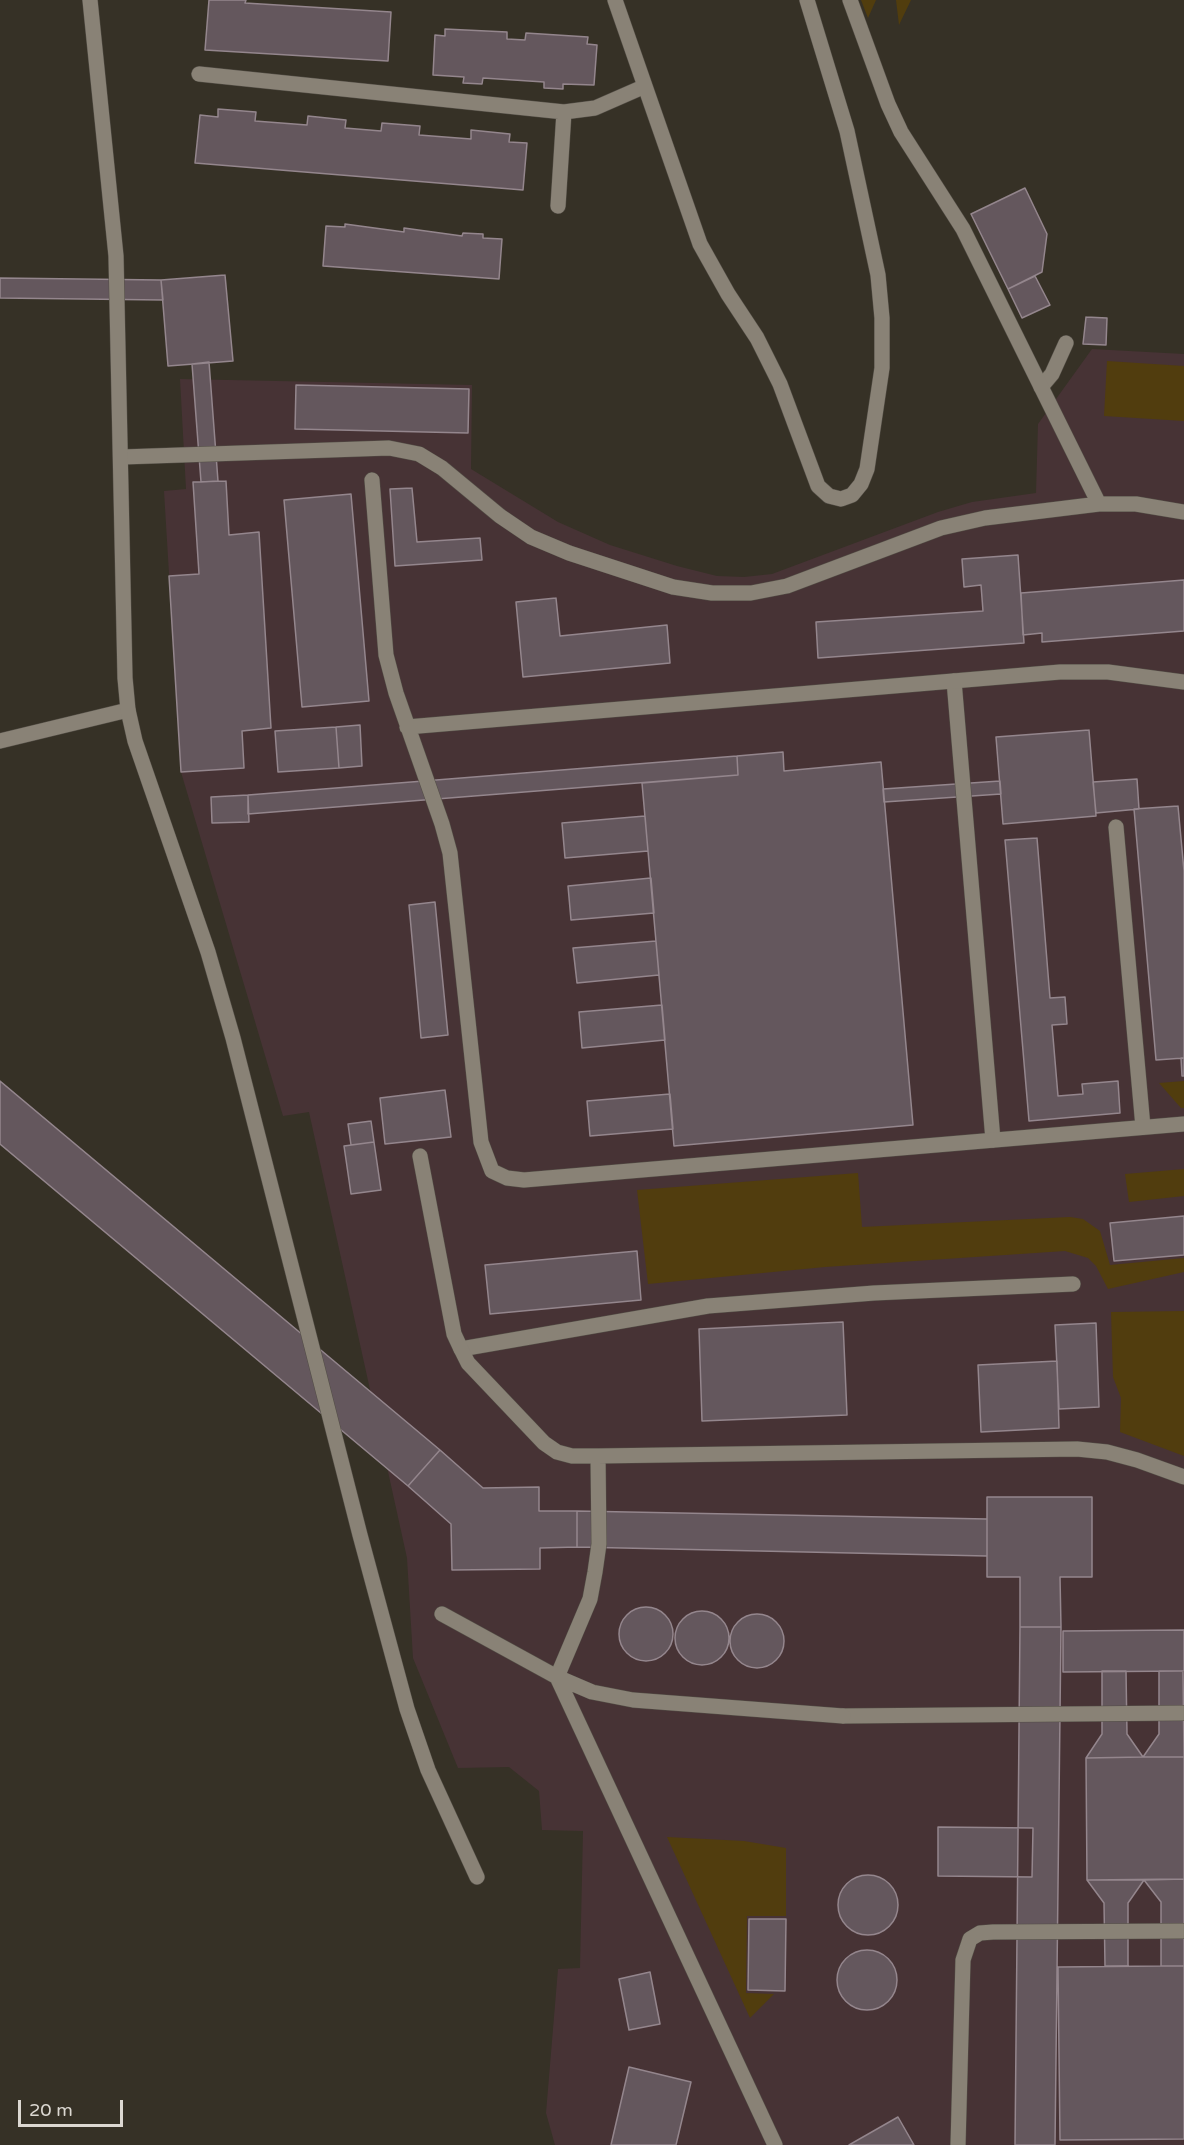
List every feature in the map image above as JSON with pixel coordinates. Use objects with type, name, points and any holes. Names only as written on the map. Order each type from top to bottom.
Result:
[{"type":"street","points":[[90,0],[116,256],[125,678],[128,710],[135,741],[207,952],[233,1038],[362,1545],[407,1709],[428,1770],[477,1877]]},
{"type":"street","points":[[615,0],[643,87],[700,243],[728,294],[757,338],[780,384],[818,486],[829,496],[841,499],[852,495],[861,484],[867,469],[881,378],[882,318],[878,274],[847,131],[807,0]]},
{"type":"street","points":[[850,0],[901,132],[963,229],[1099,504]]},
{"type":"street","points":[[199,74],[564,112],[595,108],[643,87]]},
{"type":"street","points":[[558,206],[564,112]]},
{"type":"street","points":[[1041,387],[1052,374],[1066,343]]},
{"type":"street","points":[[122,457],[389,448],[419,454],[442,468],[500,516],[531,537],[569,553],[673,587],[712,593],[751,593],[787,586],[952,525],[1034,510],[1099,504],[1136,504],[1184,512]]},
{"type":"street","points":[[372,480],[387,655],[407,727],[450,853],[481,1142],[492,1171],[507,1178],[524,1180],[1184,1124]]},
{"type":"street","points":[[407,727],[1060,672],[1108,672],[1184,682]]},
{"type":"street","points":[[954,681],[993,1140]]},
{"type":"street","points":[[0,741],[128,710]]},
{"type":"street","points":[[1116,827],[1143,1127]]},
{"type":"street","points":[[420,1156],[454,1334],[461,1349],[468,1363],[544,1443],[564,1454],[598,1456],[1077,1449],[1107,1452],[1184,1477]]},
{"type":"street","points":[[461,1349],[708,1306],[874,1293],[1073,1284]]},
{"type":"street","points":[[598,1456],[599,1544],[596,1572],[590,1599],[556,1677],[774,2145]]},
{"type":"street","points":[[442,1614],[556,1677],[592,1692],[633,1700],[843,1716],[1184,1713]]},
{"type":"street","points":[[958,2145],[963,1960],[970,1939],[980,1934],[993,1932],[1184,1931]]},
{"type":"shaded area","points":[[861,0],[876,0],[868,18]]},
{"type":"shaded area","points":[[896,0],[911,0],[899,25]]},
{"type":"shaded area","points":[[1092,349],[1184,354],[1184,2145],[555,2145],[546,2113],[558,1969],[580,1968],[583,1831],[542,1830],[539,1791],[509,1767],[458,1768],[413,1658],[407,1558],[309,1112],[283,1116],[181,772],[164,491],[186,489],[180,379],[472,385],[471,469],[558,522],[610,545],[717,576],[744,577],[772,574],[938,512],[972,502],[1036,493],[1038,424]]},
{"type":"shaded area","points":[[1107,361],[1184,366],[1184,421],[1104,416]]},
{"type":"shaded area","points":[[1184,1081],[1184,1108],[1181,1108],[1159,1083]]},
{"type":"shaded area","points":[[1184,1169],[1184,1196],[1129,1202],[1125,1174]]},
{"type":"shaded area","points":[[858,1173],[862,1227],[1070,1217],[1083,1219],[1100,1231],[1110,1265],[1184,1258],[1184,1272],[1108,1289],[1096,1266],[1088,1258],[1065,1251],[825,1267],[648,1284],[637,1190]]},
{"type":"shaded area","points":[[1184,1311],[1184,1456],[1120,1432],[1121,1398],[1113,1377],[1111,1312]]},
{"type":"shaded area","points":[[667,1837],[744,1841],[786,1848],[786,1916],[747,1916],[746,1993],[774,1994],[750,2018]]},
{"type":"building","points":[[209,0],[246,0],[245,3],[391,12],[388,61],[205,50]]},
{"type":"building","points":[[445,29],[507,32],[507,39],[525,40],[526,33],[588,37],[587,44],[597,45],[594,85],[563,84],[563,89],[544,88],[544,82],[483,78],[482,84],[463,83],[464,77],[433,75],[435,35],[445,36]]},
{"type":"building","points":[[218,109],[256,112],[255,121],[307,125],[308,116],[346,120],[345,128],[381,131],[382,123],[420,126],[419,135],[471,139],[471,130],[510,134],[509,142],[527,143],[523,190],[195,163],[200,115],[218,117]]},
{"type":"building","points":[[1025,188],[1047,234],[1042,272],[1008,289],[971,214]]},
{"type":"building","points":[[345,224],[404,232],[404,228],[462,236],[463,233],[483,234],[483,238],[502,239],[499,279],[323,266],[326,226],[345,227]]},
{"type":"building","points":[[225,275],[233,361],[168,366],[161,280]]},
{"type":"building","points":[[1035,276],[1050,305],[1022,318],[1008,289]]},
{"type":"building","points":[[0,278],[161,280],[163,300],[0,298]]},
{"type":"building","points":[[1086,317],[1107,318],[1106,345],[1083,344]]},
{"type":"building","points":[[209,362],[218,481],[201,482],[192,364]]},
{"type":"building","points":[[296,385],[469,389],[468,433],[295,429]]},
{"type":"building","points":[[226,481],[229,535],[259,532],[271,728],[242,731],[244,768],[181,772],[169,576],[199,574],[193,482]]},
{"type":"building","points":[[412,488],[417,542],[480,538],[482,560],[395,566],[390,489]]},
{"type":"building","points":[[351,494],[369,701],[302,707],[284,500]]},
{"type":"building","points":[[1018,555],[1024,643],[818,658],[816,622],[983,611],[981,585],[964,587],[962,559]]},
{"type":"building","points":[[1184,580],[1184,631],[1042,642],[1042,633],[1023,635],[1021,593]]},
{"type":"building","points":[[556,598],[560,636],[667,625],[670,663],[523,677],[516,602]]},
{"type":"building","points":[[360,725],[362,766],[339,768],[336,727]]},
{"type":"building","points":[[336,727],[339,768],[278,772],[275,731]]},
{"type":"building","points":[[1089,730],[1096,816],[1003,824],[996,737]]},
{"type":"building","points":[[783,752],[784,771],[881,762],[913,1125],[674,1146],[642,783],[738,775],[737,756]]},
{"type":"building","points":[[737,756],[738,775],[248,814],[248,795]]},
{"type":"building","points":[[1137,779],[1139,809],[1096,813],[1093,782]]},
{"type":"building","points":[[1000,781],[1001,794],[884,802],[883,789]]},
{"type":"building","points":[[248,795],[249,822],[212,823],[211,797]]},
{"type":"building","points":[[1178,806],[1184,871],[1184,1058],[1156,1060],[1134,809]]},
{"type":"building","points":[[645,816],[648,851],[565,858],[562,823]]},
{"type":"building","points":[[1037,838],[1050,998],[1065,997],[1067,1024],[1052,1025],[1058,1096],[1083,1094],[1082,1084],[1118,1081],[1120,1113],[1029,1121],[1005,840]]},
{"type":"building","points":[[651,878],[654,913],[571,920],[568,886]]},
{"type":"building","points":[[435,902],[448,1035],[421,1038],[409,905]]},
{"type":"building","points":[[656,941],[659,975],[577,983],[573,948]]},
{"type":"building","points":[[662,1005],[665,1040],[582,1048],[579,1012]]},
{"type":"building","points":[[1181,1058],[1184,1058],[1184,1076],[1182,1076]]},
{"type":"building","points":[[0,1081],[440,1450],[408,1486],[0,1144]]},
{"type":"building","points":[[445,1090],[451,1137],[385,1144],[380,1098]]},
{"type":"building","points":[[670,1094],[673,1129],[590,1136],[587,1101]]},
{"type":"building","points":[[371,1121],[374,1142],[351,1145],[348,1124]]},
{"type":"building","points":[[374,1142],[381,1190],[351,1194],[344,1146]]},
{"type":"building","points":[[1184,1216],[1184,1255],[1114,1261],[1110,1223]]},
{"type":"building","points":[[637,1251],[641,1300],[490,1314],[485,1265]]},
{"type":"building","points":[[843,1322],[847,1415],[702,1421],[699,1329]]},
{"type":"building","points":[[1096,1323],[1099,1407],[1059,1409],[1055,1325]]},
{"type":"building","points":[[1057,1361],[1059,1428],[981,1432],[978,1365]]},
{"type":"building","points":[[440,1450],[483,1488],[539,1487],[539,1511],[577,1511],[577,1547],[540,1548],[540,1569],[452,1570],[451,1524],[408,1486]]},
{"type":"building","points":[[987,1497],[1092,1497],[1092,1577],[1060,1577],[1061,1627],[1020,1627],[1020,1577],[987,1577]]},
{"type":"building","points":[[577,1511],[987,1519],[987,1556],[577,1547]]},
{"type":"building","points":[[646,1607],[656,1609],[665,1615],[671,1624],[673,1634],[671,1644],[665,1653],[656,1659],[646,1661],[636,1659],[627,1653],[621,1644],[619,1634],[621,1624],[627,1615],[636,1609]]},
{"type":"building","points":[[702,1611],[712,1613],[721,1619],[727,1628],[729,1638],[727,1648],[721,1657],[712,1663],[702,1665],[692,1663],[683,1657],[677,1648],[675,1638],[677,1628],[683,1619],[692,1613]]},
{"type":"building","points":[[757,1614],[767,1616],[776,1622],[782,1631],[784,1641],[782,1651],[776,1660],[767,1666],[757,1668],[747,1666],[738,1660],[732,1651],[730,1641],[732,1631],[738,1622],[747,1616]]},
{"type":"building","points":[[1020,1627],[1061,1627],[1055,2145],[1015,2145]]},
{"type":"building","points":[[1184,1630],[1184,1671],[1063,1672],[1063,1631]]},
{"type":"building","points":[[1102,1671],[1126,1671],[1127,1734],[1143,1757],[1086,1758],[1102,1734]]},
{"type":"building","points":[[1159,1671],[1183,1671],[1184,1757],[1143,1757],[1159,1734]]},
{"type":"building","points":[[1184,1757],[1184,1879],[1087,1880],[1086,1758]]},
{"type":"building","points":[[938,1827],[1033,1828],[1032,1877],[938,1876]]},
{"type":"building","points":[[868,1875],[885,1880],[893,1888],[898,1905],[893,1922],[885,1930],[868,1935],[851,1930],[843,1922],[838,1905],[843,1888],[851,1880]]},
{"type":"building","points":[[1184,1879],[1184,1966],[1161,1966],[1161,1902],[1144,1880]]},
{"type":"building","points":[[1087,1880],[1144,1880],[1128,1903],[1128,1966],[1105,1966],[1104,1903]]},
{"type":"building","points":[[749,1919],[786,1919],[785,1991],[748,1990]]},
{"type":"building","points":[[867,1950],[884,1955],[892,1963],[897,1980],[892,1997],[884,2005],[867,2010],[850,2005],[842,1997],[837,1980],[842,1963],[850,1955]]},
{"type":"building","points":[[1184,1966],[1184,2139],[1060,2140],[1058,1967]]},
{"type":"building","points":[[650,1972],[660,2024],[629,2030],[619,1979]]},
{"type":"building","points":[[629,2067],[691,2082],[676,2145],[611,2145]]},
{"type":"building","points":[[898,2117],[914,2145],[849,2145]]}]
